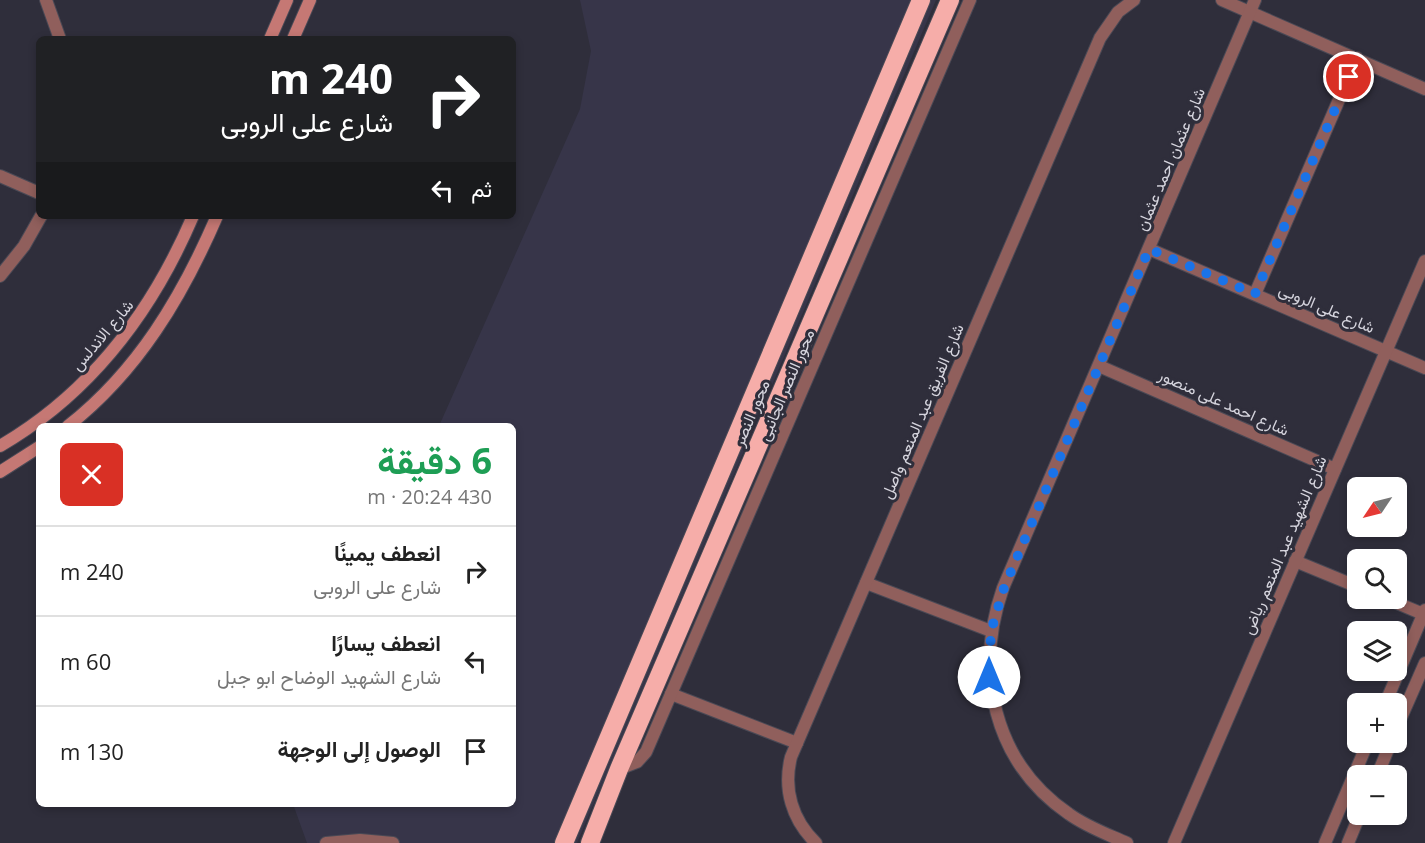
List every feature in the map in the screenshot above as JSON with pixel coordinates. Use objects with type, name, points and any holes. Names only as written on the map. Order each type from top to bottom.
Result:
[{"type":"highway","name":"محور النصر","points":[[564,843],[624,696],[766,372],[921,0]]},
{"type":"highway","name":"محور النصر","points":[[590,843],[619,769],[950,0]]},
{"type":"highway","points":[[766,372],[786,381]]},
{"type":"street","points":[[46,0],[59,36]]},
{"type":"street","points":[[271,36],[287,0]]},
{"type":"street","points":[[294,36],[310,0]]},
{"type":"street","name":"محور النصر الجانبى","points":[[619,769],[637,762],[643,756],[970,0]]},
{"type":"street","name":"شارع الفريق عبد المنعم واصل","points":[[809,840],[796,817],[788,788],[789,767],[797,743],[1100,38],[1118,12],[1134,0]]},
{"type":"street","points":[[1222,0],[1252,6],[1425,89]]},
{"type":"street","name":"شارع عثمان احمد عثمان","points":[[1127,843],[1087,826],[1068,814],[1034,782],[1020,764],[1004,733],[993,700],[989,677],[991,631],[1004,588],[1252,6]]},
{"type":"street","points":[[1255,294],[1357,58]]},
{"type":"street","points":[[0,176],[36,193]]},
{"type":"street","points":[[0,276],[24,246],[39,219]]},
{"type":"street","name":"شارع الاندلس","points":[[0,446],[58,406],[113,351],[163,282],[192,219]]},
{"type":"street","points":[[71,423],[115,382],[149,343],[181,293],[216,219]]},
{"type":"street","name":"شارع على الروبى","points":[[1149,249],[1425,368]]},
{"type":"street","name":"شارع الشهيد عبد المنعم رياض","points":[[1174,843],[1425,261]]},
{"type":"street","name":"شارع احمد على منصور","points":[[1099,366],[1335,469]]},
{"type":"street","points":[[0,471],[36,449]]},
{"type":"street","points":[[1295,561],[1347,582]]},
{"type":"street","points":[[866,582],[991,631]]},
{"type":"street","points":[[1390,693],[1424,612],[1407,606]]},
{"type":"street","points":[[1407,704],[1425,663]]},
{"type":"street","points":[[670,694],[797,743]]},
{"type":"street","points":[[1324,843],[1363,753]]},
{"type":"street","points":[[1348,843],[1355,825]]},
{"type":"street","points":[[326,843],[360,840],[393,843]]},
{"type":"shaded area","points":[[580,0],[936,0],[577,843],[307,843],[294,807],[516,807],[516,423],[440,423],[580,109],[591,51]]},
{"type":"route","points":[[989,677],[991,631],[996,609],[1149,249],[1255,294],[1349,77]]}]
